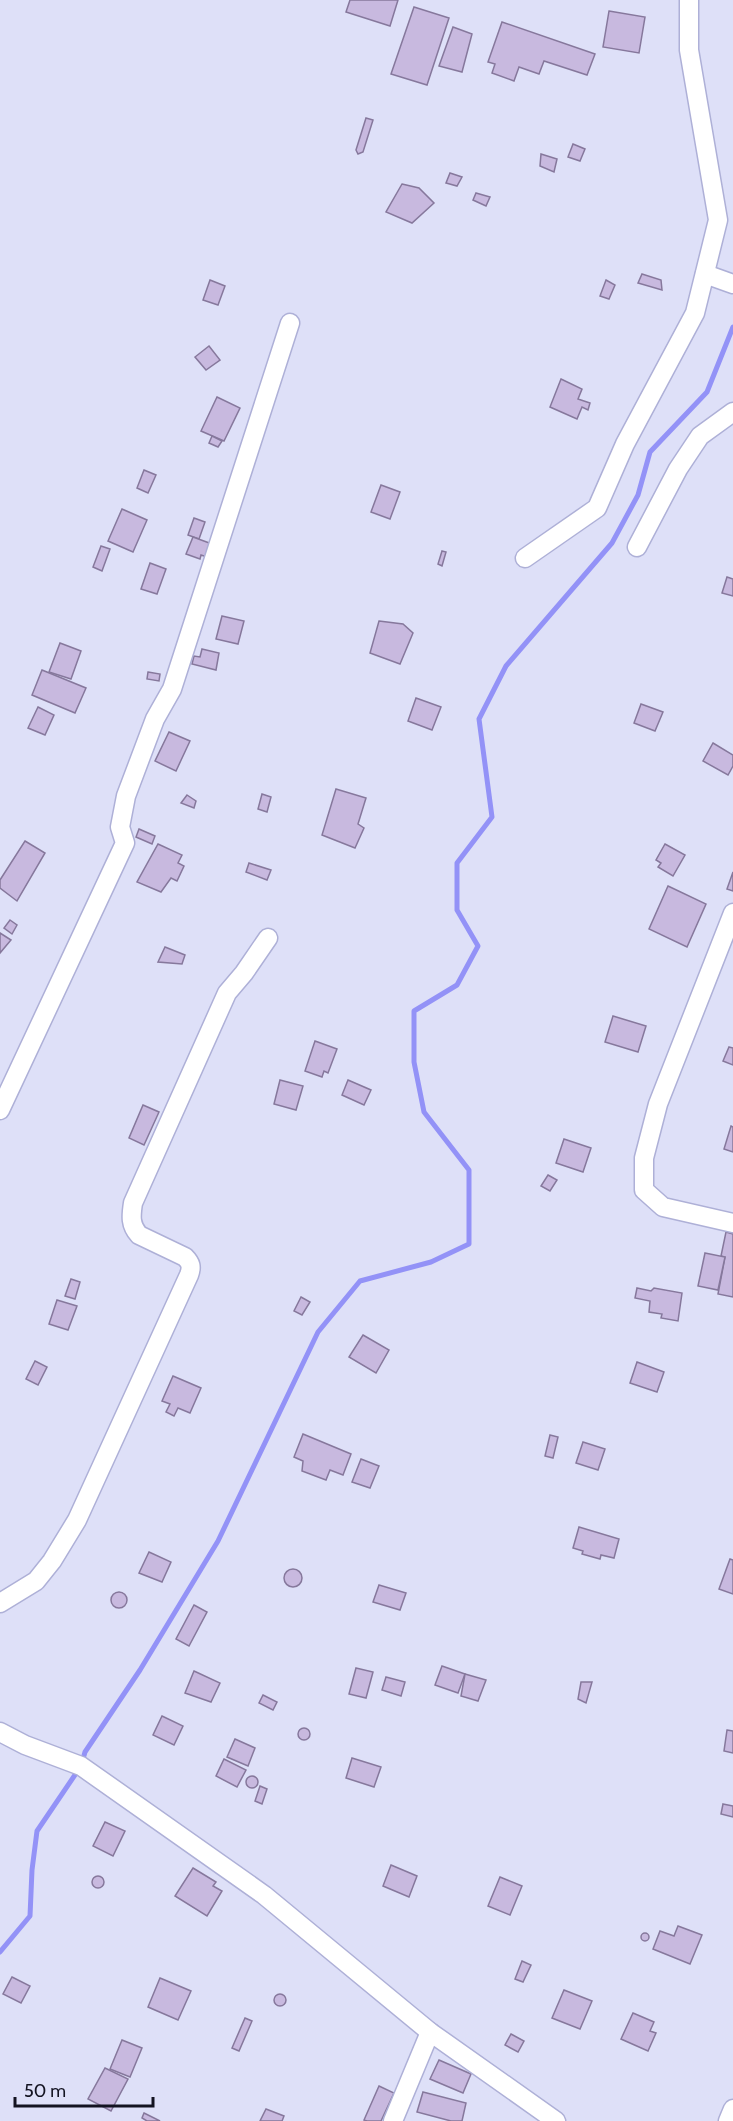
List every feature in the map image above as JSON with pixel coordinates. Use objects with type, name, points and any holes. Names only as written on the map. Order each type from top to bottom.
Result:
[{"type":"street","points":[[525,558],[597,508],[625,444],[695,313],[718,220],[689,50],[689,0]]},
{"type":"street","points":[[705,274],[733,284]]},
{"type":"street","points":[[0,1110],[125,843],[120,827],[126,796],[154,719],[172,689],[290,323]]},
{"type":"street","points":[[638,547],[678,469],[700,436],[733,412]]},
{"type":"street","points":[[733,913],[658,1104],[644,1158],[644,1190],[663,1207],[733,1223]]},
{"type":"street","points":[[0,1604],[36,1581],[52,1561],[77,1520],[192,1268],[185,1257],[139,1235],[135,1230],[131,1215],[133,1203],[227,993],[268,938]]},
{"type":"street","points":[[0,1732],[25,1745],[81,1766],[264,1895],[430,2031],[556,2121]]},
{"type":"street","points":[[393,2121],[430,2031]]},
{"type":"street","points":[[728,2121],[733,2109]]},
{"type":"building","points":[[350,0],[398,0],[390,26],[346,12]]},
{"type":"building","points":[[414,7],[449,18],[427,85],[391,74]]},
{"type":"building","points":[[609,11],[645,17],[639,53],[603,47]]},
{"type":"building","points":[[502,22],[595,54],[587,75],[544,61],[539,74],[519,67],[514,81],[492,73],[495,64],[488,62]]},
{"type":"building","points":[[453,27],[472,34],[462,72],[439,66]]},
{"type":"building","points":[[366,118],[373,120],[363,152],[358,154],[356,150]]},
{"type":"building","points":[[573,144],[585,149],[580,161],[568,157]]},
{"type":"building","points":[[541,154],[557,159],[554,172],[540,166]]},
{"type":"building","points":[[450,173],[462,177],[457,186],[446,183]]},
{"type":"building","points":[[402,184],[419,188],[434,203],[412,223],[386,212]]},
{"type":"building","points":[[476,193],[490,197],[486,206],[473,200]]},
{"type":"building","points":[[642,274],[661,280],[662,290],[638,283]]},
{"type":"building","points":[[210,280],[225,286],[218,305],[203,300]]},
{"type":"building","points":[[606,280],[615,285],[609,299],[600,296]]},
{"type":"building","points":[[209,346],[220,360],[206,370],[195,357]]},
{"type":"building","points":[[561,379],[582,389],[578,399],[590,403],[588,410],[582,407],[577,419],[550,407]]},
{"type":"building","points":[[217,397],[240,408],[224,441],[201,431]]},
{"type":"building","points":[[212,436],[222,441],[218,447],[209,443]]},
{"type":"building","points":[[144,470],[156,475],[148,493],[137,488]]},
{"type":"building","points":[[381,485],[400,492],[390,519],[371,512]]},
{"type":"building","points":[[122,509],[147,520],[133,552],[108,541]]},
{"type":"building","points":[[194,518],[205,522],[199,539],[188,535]]},
{"type":"building","points":[[193,537],[212,544],[207,557],[201,555],[200,559],[186,554]]},
{"type":"building","points":[[101,546],[110,549],[102,571],[93,567]]},
{"type":"building","points":[[442,551],[446,552],[442,566],[438,564]]},
{"type":"building","points":[[150,563],[166,569],[157,594],[141,589]]},
{"type":"building","points":[[727,577],[733,579],[733,596],[722,593]]},
{"type":"building","points":[[222,616],[244,621],[238,644],[216,639]]},
{"type":"building","points":[[379,621],[403,624],[413,633],[400,664],[370,653]]},
{"type":"building","points":[[60,643],[81,651],[71,679],[49,672]]},
{"type":"building","points":[[202,649],[219,653],[216,670],[192,664],[194,656],[200,657]]},
{"type":"building","points":[[42,670],[86,688],[75,713],[32,695]]},
{"type":"building","points":[[148,672],[160,674],[159,681],[147,679]]},
{"type":"building","points":[[416,698],[441,707],[432,730],[408,721]]},
{"type":"building","points":[[641,704],[663,712],[655,731],[634,723]]},
{"type":"building","points":[[38,707],[54,715],[45,735],[28,728]]},
{"type":"building","points":[[169,732],[190,741],[176,771],[155,761]]},
{"type":"building","points":[[713,743],[733,755],[733,766],[728,775],[703,761]]},
{"type":"building","points":[[336,789],[366,798],[358,824],[364,828],[355,848],[322,835]]},
{"type":"building","points":[[262,794],[271,797],[267,812],[258,809]]},
{"type":"building","points":[[187,795],[196,801],[194,808],[181,803]]},
{"type":"building","points":[[139,829],[155,836],[152,844],[136,837]]},
{"type":"building","points":[[25,841],[45,853],[17,901],[0,888],[0,880]]},
{"type":"building","points":[[158,844],[182,855],[178,863],[184,866],[177,881],[171,878],[161,892],[137,882]]},
{"type":"building","points":[[665,844],[685,855],[673,876],[658,867],[661,863],[656,860]]},
{"type":"building","points":[[249,863],[271,870],[267,880],[246,872]]},
{"type":"building","points":[[733,872],[733,891],[727,889]]},
{"type":"building","points":[[668,886],[706,904],[687,947],[649,929]]},
{"type":"building","points":[[10,920],[17,925],[12,934],[4,928]]},
{"type":"building","points":[[0,933],[11,940],[0,953]]},
{"type":"building","points":[[165,947],[185,955],[182,964],[158,962]]},
{"type":"building","points":[[613,1016],[646,1026],[638,1052],[605,1042]]},
{"type":"building","points":[[315,1041],[337,1049],[328,1073],[324,1071],[322,1077],[305,1071]]},
{"type":"building","points":[[729,1047],[733,1048],[733,1065],[723,1061]]},
{"type":"building","points":[[280,1080],[303,1086],[296,1110],[274,1104]]},
{"type":"building","points":[[348,1080],[371,1090],[364,1105],[342,1095]]},
{"type":"building","points":[[143,1105],[159,1112],[144,1145],[129,1138]]},
{"type":"building","points":[[731,1126],[733,1127],[733,1152],[724,1149]]},
{"type":"building","points":[[564,1139],[591,1148],[583,1172],[556,1163]]},
{"type":"building","points":[[548,1175],[557,1180],[550,1191],[541,1186]]},
{"type":"building","points":[[726,1232],[733,1234],[733,1297],[718,1294],[725,1257],[721,1256]]},
{"type":"building","points":[[705,1253],[725,1257],[718,1290],[698,1286]]},
{"type":"building","points":[[71,1279],[80,1282],[75,1299],[65,1296]]},
{"type":"building","points":[[637,1288],[651,1291],[654,1288],[682,1293],[678,1321],[661,1318],[662,1314],[649,1312],[650,1301],[635,1298]]},
{"type":"building","points":[[301,1297],[310,1302],[302,1315],[294,1311]]},
{"type":"building","points":[[57,1300],[77,1306],[68,1330],[49,1324]]},
{"type":"building","points":[[363,1335],[389,1350],[376,1373],[349,1357]]},
{"type":"building","points":[[35,1361],[47,1367],[38,1385],[26,1379]]},
{"type":"building","points":[[637,1362],[664,1372],[657,1392],[630,1383]]},
{"type":"building","points":[[173,1376],[201,1388],[190,1413],[178,1408],[174,1416],[166,1412],[170,1404],[162,1401]]},
{"type":"building","points":[[303,1434],[351,1454],[343,1475],[330,1470],[326,1480],[302,1471],[303,1461],[294,1457]]},
{"type":"building","points":[[550,1435],[558,1437],[553,1458],[545,1456]]},
{"type":"building","points":[[583,1442],[605,1449],[598,1470],[576,1463]]},
{"type":"building","points":[[361,1459],[379,1466],[370,1488],[352,1482]]},
{"type":"building","points":[[579,1527],[619,1539],[614,1558],[601,1555],[600,1559],[582,1554],[583,1551],[573,1548]]},
{"type":"building","points":[[149,1552],[171,1562],[162,1582],[139,1573]]},
{"type":"building","points":[[730,1559],[733,1560],[733,1594],[719,1589]]},
{"type":"building","points":[[293,1569],[299,1572],[302,1578],[299,1584],[293,1587],[287,1584],[284,1578],[287,1572]]},
{"type":"building","points":[[379,1585],[406,1593],[400,1610],[373,1602]]},
{"type":"building","points":[[116,1592],[122,1592],[127,1600],[125,1606],[116,1608],[111,1603],[111,1597]]},
{"type":"building","points":[[194,1605],[207,1612],[189,1646],[176,1639]]},
{"type":"building","points":[[442,1666],[465,1674],[458,1693],[435,1685]]},
{"type":"building","points":[[356,1668],[373,1672],[366,1698],[349,1694]]},
{"type":"building","points":[[194,1671],[220,1683],[211,1702],[185,1693]]},
{"type":"building","points":[[465,1674],[486,1680],[478,1701],[461,1696]]},
{"type":"building","points":[[386,1677],[405,1682],[401,1696],[382,1690]]},
{"type":"building","points":[[581,1682],[592,1682],[586,1703],[578,1699]]},
{"type":"building","points":[[263,1695],[277,1702],[273,1710],[259,1703]]},
{"type":"building","points":[[162,1716],[183,1726],[174,1745],[153,1735]]},
{"type":"building","points":[[306,1728],[310,1734],[306,1740],[302,1740],[298,1732]]},
{"type":"building","points":[[727,1730],[733,1731],[733,1753],[724,1751]]},
{"type":"building","points":[[235,1739],[255,1748],[248,1766],[227,1757]]},
{"type":"building","points":[[352,1758],[381,1767],[374,1787],[346,1778]]},
{"type":"building","points":[[224,1759],[246,1770],[237,1787],[216,1776]]},
{"type":"building","points":[[254,1776],[258,1782],[254,1788],[250,1788],[246,1780]]},
{"type":"building","points":[[260,1786],[267,1789],[262,1804],[255,1801]]},
{"type":"building","points":[[723,1804],[733,1806],[733,1817],[721,1814]]},
{"type":"building","points":[[105,1822],[125,1831],[113,1856],[93,1846]]},
{"type":"building","points":[[391,1865],[417,1876],[409,1897],[383,1886]]},
{"type":"building","points":[[193,1868],[216,1882],[213,1886],[222,1891],[207,1916],[175,1896]]},
{"type":"building","points":[[100,1876],[104,1882],[100,1888],[96,1888],[92,1880]]},
{"type":"building","points":[[500,1877],[522,1886],[510,1915],[488,1906]]},
{"type":"building","points":[[678,1926],[702,1935],[690,1964],[653,1949],[660,1931],[674,1936]]},
{"type":"building","points":[[645,1933],[649,1937],[645,1941],[641,1937]]},
{"type":"building","points":[[522,1961],[531,1965],[523,1982],[515,1979]]},
{"type":"building","points":[[12,1977],[30,1986],[21,2003],[3,1994]]},
{"type":"building","points":[[160,1978],[191,1991],[178,2020],[148,2007]]},
{"type":"building","points":[[564,1990],[592,2001],[580,2029],[552,2018]]},
{"type":"building","points":[[282,1994],[286,2000],[282,2006],[278,2006],[274,1998]]},
{"type":"building","points":[[633,2013],[654,2022],[650,2031],[656,2033],[648,2051],[621,2039]]},
{"type":"building","points":[[245,2018],[252,2021],[239,2051],[232,2048]]},
{"type":"building","points":[[511,2034],[524,2041],[518,2052],[505,2045]]},
{"type":"building","points":[[122,2040],[142,2048],[130,2077],[110,2069]]},
{"type":"building","points":[[439,2060],[471,2074],[463,2093],[430,2079]]},
{"type":"building","points":[[105,2068],[128,2079],[111,2111],[88,2099]]},
{"type":"building","points":[[379,2086],[394,2093],[381,2121],[364,2120]]},
{"type":"building","points":[[423,2092],[466,2103],[462,2121],[451,2121],[417,2112]]},
{"type":"building","points":[[266,2109],[284,2116],[282,2121],[260,2121]]},
{"type":"building","points":[[144,2113],[160,2121],[147,2121],[142,2118]]},
{"type":"waterway","points":[[0,1952],[30,1916],[37,1831],[81,1766],[85,1752],[140,1670],[218,1541],[318,1332],[360,1281],[431,1262],[469,1244],[469,1170],[424,1112],[414,1062],[414,1011],[457,985],[478,946],[457,910],[457,863],[492,817],[479,719],[506,666],[612,543],[638,495],[650,452],[707,392],[733,327]]}]
